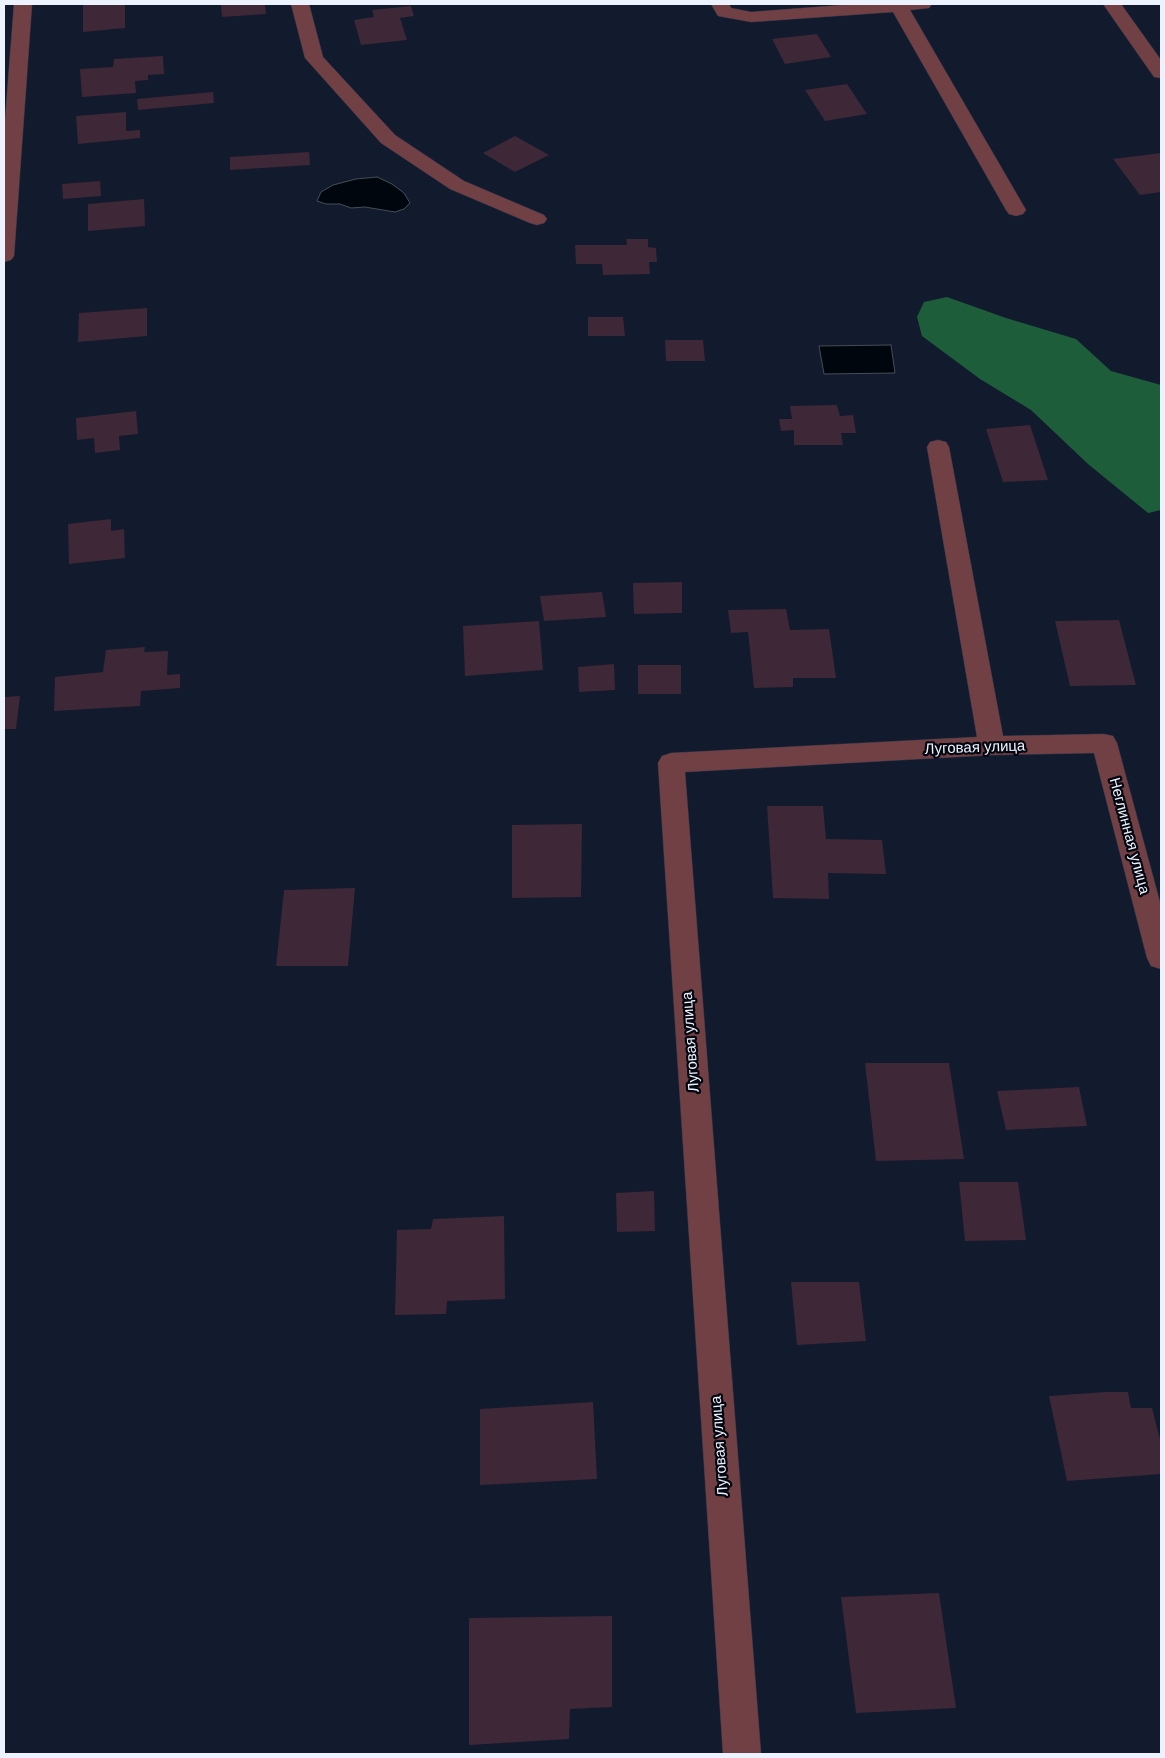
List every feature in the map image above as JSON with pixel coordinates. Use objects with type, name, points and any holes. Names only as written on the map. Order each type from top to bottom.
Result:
[{"type":"street","points":[[4,256],[23,4]]},
{"type":"street","points":[[300,4],[314,58],[388,139],[457,184],[538,219]]},
{"type":"street","points":[[720,4],[724,12],[751,17],[923,4]]},
{"type":"street","points":[[1112,4],[1161,73]]},
{"type":"street","points":[[899,6],[1016,210]]},
{"type":"street","points":[[938,447],[992,746]]},
{"type":"street","name":"Луговая улица","points":[[742,1754],[670,763],[992,746],[1104,744]]},
{"type":"street","name":"Неглинная улица","points":[[1104,744],[1161,958]]},
{"type":"green space","points":[[947,297],[1006,318],[1076,339],[1111,371],[1161,385],[1161,510],[1148,513],[1088,464],[1031,410],[980,379],[922,336],[917,317],[924,302]]},
{"type":"shaded area","points":[[377,177],[392,184],[404,193],[410,203],[404,209],[395,212],[365,207],[351,208],[340,204],[326,204],[317,201],[321,192],[333,185],[356,179]]},
{"type":"shaded area","points":[[891,345],[895,373],[824,374],[819,346]]},
{"type":"building","points":[[83,4],[125,4],[125,28],[83,32]]},
{"type":"building","points":[[221,4],[265,4],[266,14],[222,17]]},
{"type":"building","points":[[411,6],[414,16],[400,18],[407,40],[361,45],[354,20],[374,17],[372,10]]},
{"type":"building","points":[[817,34],[831,57],[785,64],[772,39]]},
{"type":"building","points":[[163,56],[164,74],[148,75],[148,80],[135,81],[136,93],[82,97],[80,69],[113,67],[114,59]]},
{"type":"building","points":[[847,84],[867,114],[825,121],[805,90]]},
{"type":"building","points":[[213,92],[214,103],[138,110],[137,99]]},
{"type":"building","points":[[126,112],[126,131],[140,130],[140,138],[78,144],[76,116]]},
{"type":"building","points":[[515,136],[549,155],[515,172],[483,153]]},
{"type":"building","points":[[309,152],[310,165],[230,170],[230,157]]},
{"type":"building","points":[[1161,153],[1161,192],[1140,195],[1113,159]]},
{"type":"building","points":[[100,181],[101,196],[63,199],[62,184]]},
{"type":"building","points":[[144,199],[145,226],[88,231],[88,204]]},
{"type":"building","points":[[626,239],[648,239],[648,247],[656,248],[657,262],[649,262],[650,274],[603,275],[602,264],[576,264],[575,245],[627,245]]},
{"type":"building","points":[[147,308],[147,336],[78,342],[79,313]]},
{"type":"building","points":[[588,317],[623,317],[625,336],[588,336]]},
{"type":"building","points":[[665,340],[703,340],[705,361],[666,361]]},
{"type":"building","points":[[837,405],[840,416],[853,415],[856,433],[841,433],[843,445],[794,445],[794,430],[781,431],[779,419],[792,419],[790,406]]},
{"type":"building","points":[[136,411],[138,434],[119,436],[120,450],[95,453],[94,438],[77,440],[76,418]]},
{"type":"building","points":[[1030,425],[1048,480],[1003,482],[986,429]]},
{"type":"building","points":[[111,519],[111,531],[124,529],[125,558],[69,564],[68,524]]},
{"type":"building","points":[[682,582],[682,613],[634,614],[633,583]]},
{"type":"building","points":[[602,592],[606,617],[544,621],[540,596]]},
{"type":"building","points":[[786,609],[790,630],[829,629],[836,678],[793,678],[793,687],[754,688],[748,632],[731,633],[728,610]]},
{"type":"building","points":[[1119,620],[1136,685],[1070,686],[1055,621]]},
{"type":"building","points":[[539,621],[543,670],[465,676],[463,626]]},
{"type":"building","points":[[145,647],[144,652],[168,651],[167,675],[180,674],[180,688],[141,691],[140,706],[54,711],[55,677],[103,672],[106,650]]},
{"type":"building","points":[[614,664],[615,690],[579,692],[578,667]]},
{"type":"building","points":[[638,665],[681,665],[681,694],[638,694]]},
{"type":"building","points":[[20,696],[16,729],[4,729],[4,697]]},
{"type":"building","points":[[767,806],[823,806],[826,839],[882,840],[886,874],[828,873],[829,899],[773,898]]},
{"type":"building","points":[[582,824],[581,897],[512,898],[512,825]]},
{"type":"building","points":[[355,888],[348,966],[276,966],[284,890]]},
{"type":"building","points":[[865,1063],[949,1063],[964,1159],[876,1161]]},
{"type":"building","points":[[1079,1087],[1087,1126],[1006,1130],[997,1091]]},
{"type":"building","points":[[959,1182],[1018,1182],[1026,1240],[965,1241]]},
{"type":"building","points":[[654,1191],[655,1231],[617,1232],[616,1193]]},
{"type":"building","points":[[504,1216],[505,1299],[447,1301],[446,1314],[395,1315],[397,1230],[431,1229],[433,1219]]},
{"type":"building","points":[[791,1282],[859,1282],[866,1341],[797,1345]]},
{"type":"building","points":[[1128,1392],[1131,1408],[1152,1408],[1161,1443],[1161,1474],[1067,1481],[1049,1396]]},
{"type":"building","points":[[593,1402],[597,1479],[480,1485],[480,1409]]},
{"type":"building","points":[[939,1593],[956,1708],[856,1713],[841,1597]]},
{"type":"building","points":[[612,1616],[612,1707],[570,1709],[569,1739],[469,1745],[469,1618]]}]
